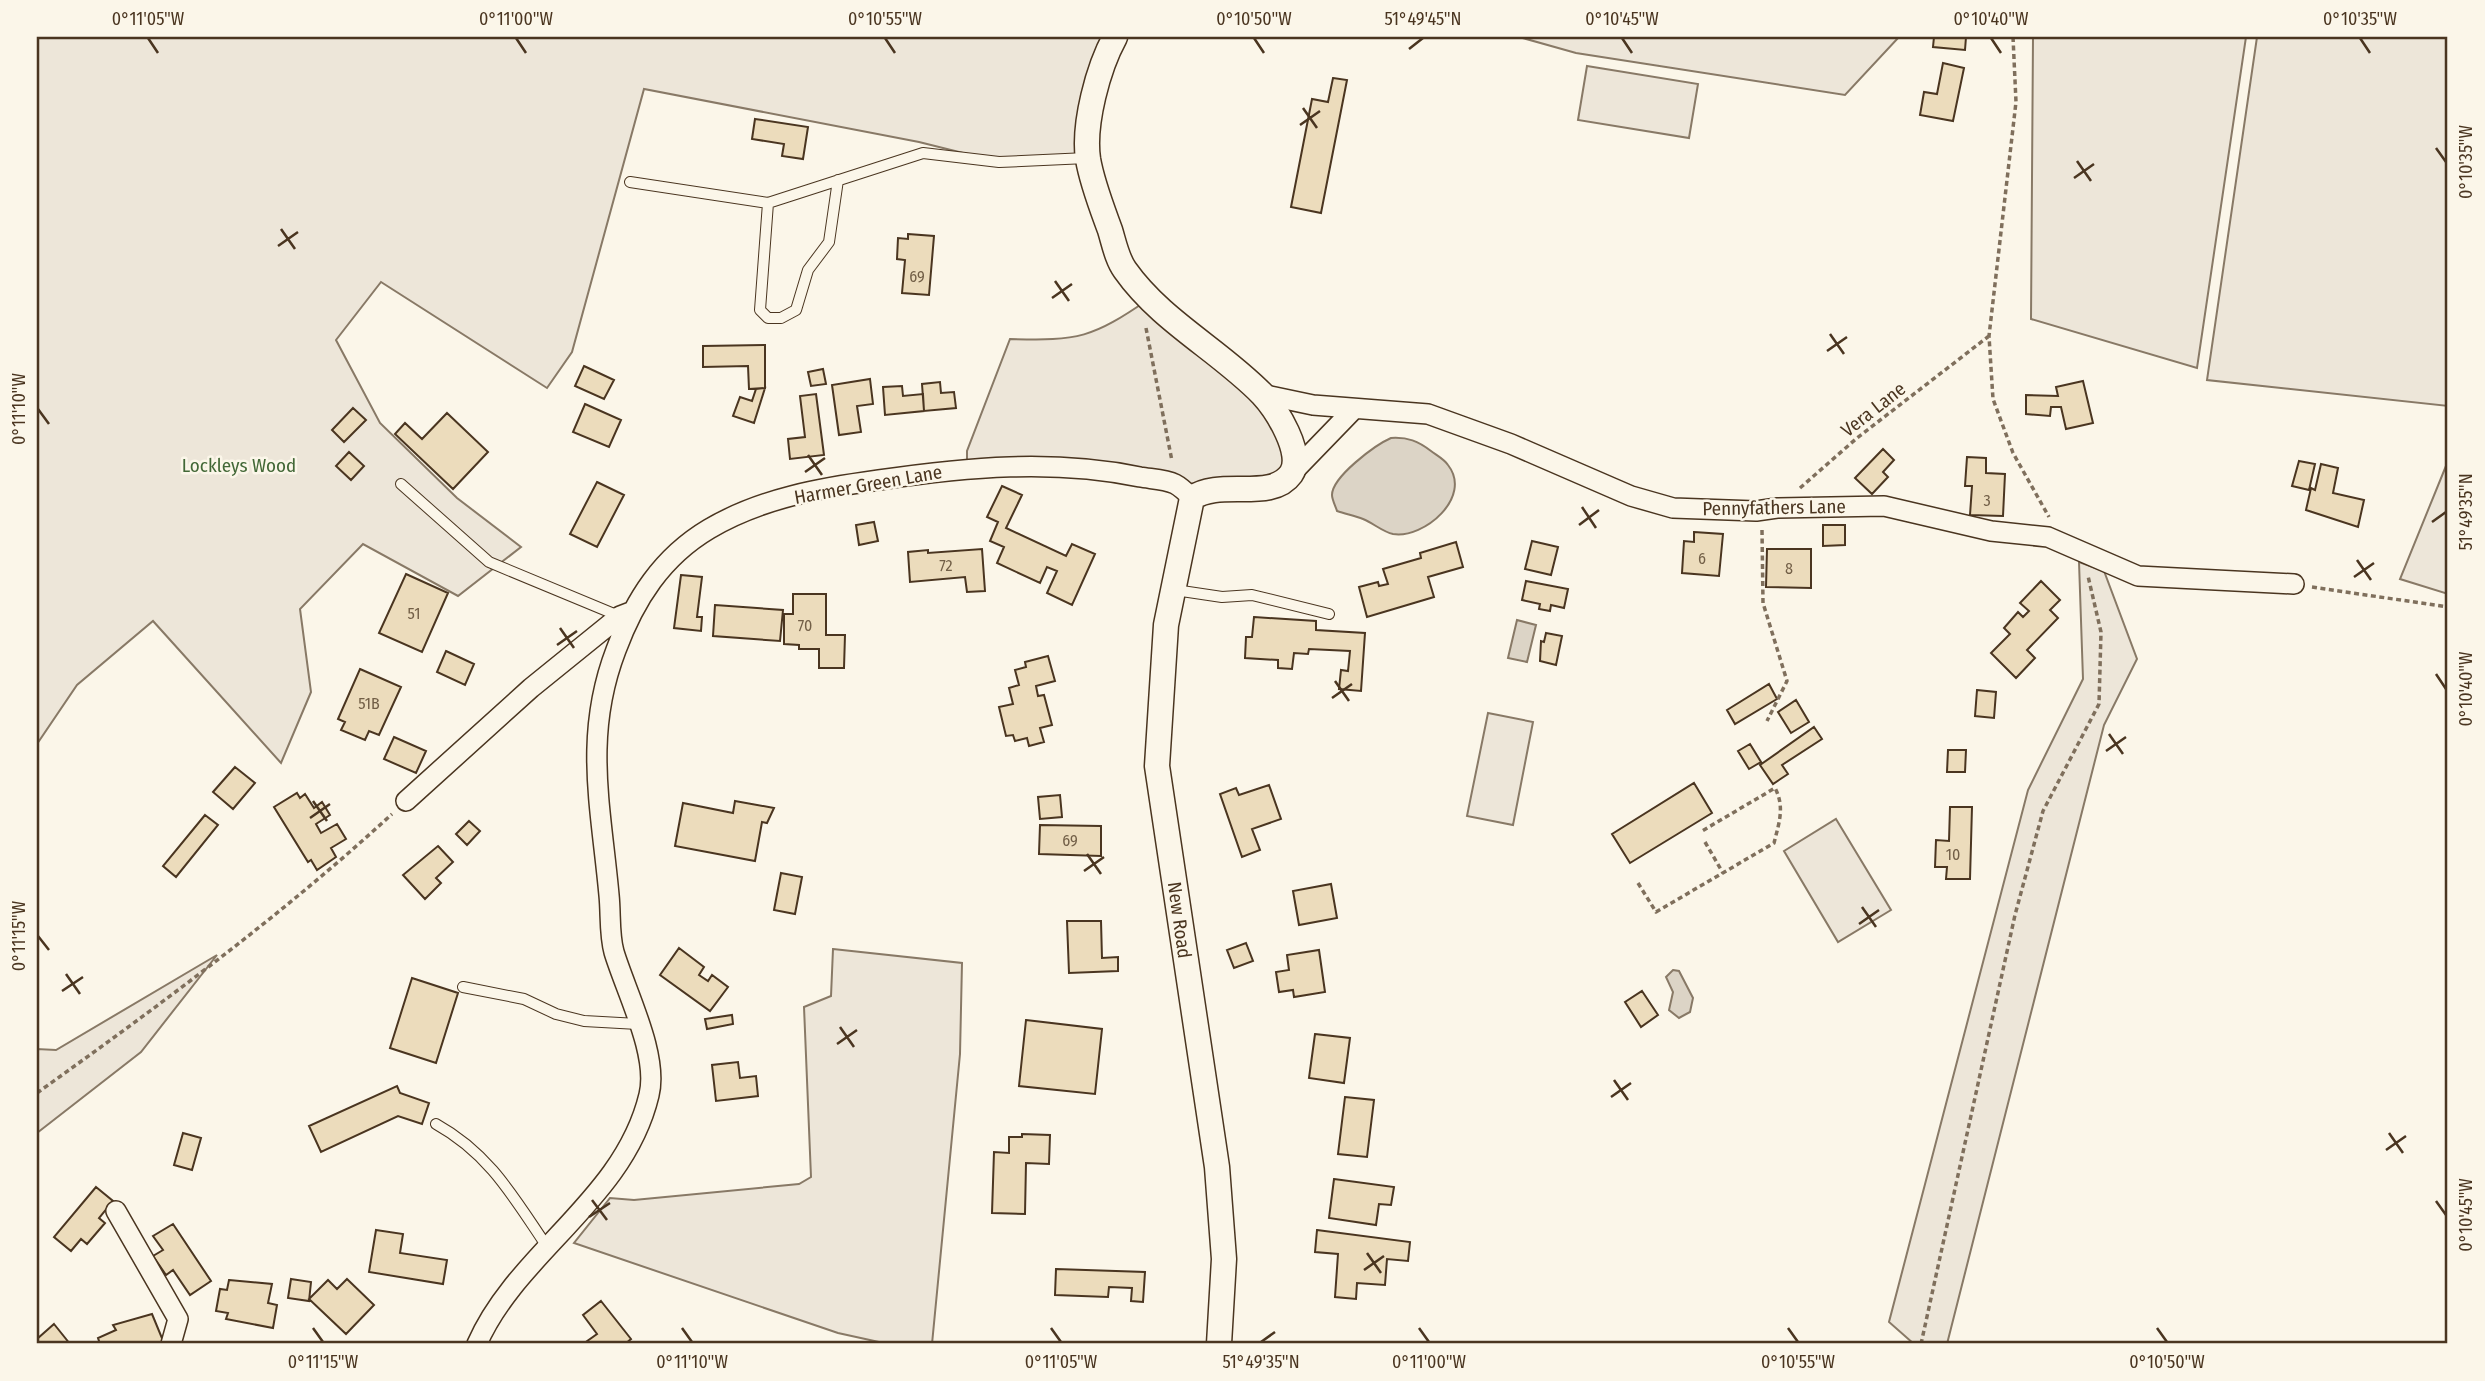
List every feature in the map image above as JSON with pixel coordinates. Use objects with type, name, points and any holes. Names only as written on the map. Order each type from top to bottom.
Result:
[{"type":"street","points":[[1115,37],[1096,79],[1088,158],[1123,268],[1149,299],[1261,394],[1285,425],[1294,459],[1293,472]]},
{"type":"street","name":"Pennyfathers Lane","points":[[1261,394],[1313,405],[1428,414],[1511,444],[1631,496],[1673,508],[1884,506],[1991,531],[2048,537],[2137,576],[2294,584]]},
{"type":"street","points":[[1293,472],[1354,408]]},
{"type":"street","name":"Harmer Green Lane","points":[[477,1344],[485,1325],[500,1305],[583,1212],[614,1170],[637,1130],[649,1094],[652,1070],[613,947],[596,790],[595,742],[626,614],[661,566],[711,527],[750,509],[797,494],[980,467],[1073,466],[1184,491],[1267,489],[1284,482],[1293,472]]},
{"type":"street","name":"New Road","points":[[1184,491],[1166,625],[1157,766],[1217,1167],[1224,1259],[1219,1344]]},
{"type":"street","points":[[406,801],[531,688],[626,614]]},
{"type":"street","points":[[117,1210],[178,1319],[171,1344]]},
{"type":"lane","points":[[630,182],[768,203],[923,153],[999,162],[1088,158]]},
{"type":"lane","points":[[768,203],[760,310],[768,318],[782,318],[796,310],[808,270],[828,242],[838,180]]},
{"type":"lane","points":[[401,484],[489,562],[626,614]]},
{"type":"lane","points":[[1171,590],[1222,597],[1252,595],[1329,614]]},
{"type":"lane","points":[[463,987],[524,999],[556,1014],[584,1021],[638,1024]]},
{"type":"lane","points":[[436,1124],[464,1140],[502,1179],[548,1249]]},
{"type":"path","points":[[2013,37],[2016,102],[1989,336],[1993,399],[2013,453],[2056,527]]},
{"type":"path","points":[[1145,324],[1184,491]]},
{"type":"path","name":"Vera Lane","points":[[1770,509],[1989,336]]},
{"type":"path","points":[[1767,721],[1787,681],[1762,603],[1770,509]]},
{"type":"path","points":[[1921,1344],[2015,915],[2043,811],[2099,704],[2101,632],[2083,552]]},
{"type":"path","points":[[2294,584],[2448,607]]},
{"type":"path","points":[[1638,883],[1656,912],[1774,843],[1782,807],[1776,788],[1702,831]]},
{"type":"path","points":[[37,1093],[159,1006],[316,884],[406,801]]},
{"type":"path","points":[[1705,842],[1723,873]]},
{"type":"green space","name":"Lockleys Wood","points":[[37,37],[1115,37],[1088,158],[999,162],[919,142],[644,89],[572,352],[547,388],[381,282],[336,340],[380,423],[457,498],[521,547],[458,596],[363,544],[300,609],[311,692],[281,763],[153,621],[77,685],[37,744]]},
{"type":"green space","points":[[1519,37],[1899,37],[1845,95],[1576,53]]},
{"type":"green space","points":[[2033,37],[2246,37],[2197,368],[2031,319]]},
{"type":"green space","points":[[2257,37],[2448,37],[2448,406],[2207,380]]},
{"type":"green space","points":[[1587,66],[1698,84],[1689,138],[1578,120]]},
{"type":"green space","points":[[1149,299],[1261,394],[1294,459],[1267,489],[967,468],[967,451],[1010,339],[1069,338],[1084,334],[1113,322]]},
{"type":"green space","points":[[2448,461],[2448,594],[2400,579]]},
{"type":"green space","points":[[2079,562],[2104,571],[2137,659],[2104,725],[1947,1344],[1914,1344],[1889,1322],[2028,790],[2083,679]]},
{"type":"green space","points":[[1488,713],[1533,722],[1513,825],[1467,816]]},
{"type":"green space","points":[[1836,819],[1891,910],[1838,942],[1784,851]]},
{"type":"green space","points":[[833,949],[962,963],[960,1054],[932,1344],[888,1344],[838,1333],[574,1243],[610,1198],[634,1200],[799,1184],[811,1177],[804,1007],[831,996]]},
{"type":"green space","points":[[217,955],[141,1052],[37,1133],[37,1049],[56,1050]]},
{"type":"shaded area","points":[[1391,438],[1408,439],[1422,445],[1448,465],[1454,477],[1450,502],[1442,513],[1431,523],[1405,534],[1389,533],[1363,519],[1337,511],[1332,497],[1334,488],[1346,471],[1365,454]]},
{"type":"shaded area","points":[[1517,620],[1536,625],[1527,662],[1508,658]]},
{"type":"shaded area","points":[[1673,970],[1679,971],[1693,998],[1690,1012],[1679,1018],[1669,1010],[1673,992],[1666,977]]},
{"type":"building","points":[[1934,37],[1966,37],[1965,50],[1933,47]]},
{"type":"building","points":[[1943,63],[1964,68],[1953,121],[1920,115],[1924,92],[1937,94]]},
{"type":"building","points":[[1333,78],[1347,80],[1321,213],[1291,207],[1312,99],[1328,102]]},
{"type":"building","points":[[755,119],[808,127],[803,159],[782,156],[784,144],[752,139]]},
{"type":"building","points":[[908,234],[934,236],[929,295],[902,293],[905,260],[897,259],[898,238],[908,239]]},
{"type":"building","points":[[765,345],[765,388],[749,389],[748,366],[703,367],[703,346]]},
{"type":"building","points":[[584,366],[614,380],[604,399],[575,386]]},
{"type":"building","points":[[823,369],[826,384],[811,386],[808,372]]},
{"type":"building","points":[[870,379],[873,404],[857,406],[861,432],[839,435],[832,385]]},
{"type":"building","points":[[2083,381],[2093,423],[2066,429],[2061,407],[2051,407],[2050,416],[2026,414],[2026,395],[2058,396],[2056,387]]},
{"type":"building","points":[[940,382],[941,393],[954,392],[956,408],[924,411],[922,384]]},
{"type":"building","points":[[902,386],[903,396],[923,394],[924,411],[885,415],[883,387]]},
{"type":"building","points":[[765,388],[754,423],[733,416],[740,397],[752,401],[756,389]]},
{"type":"building","points":[[816,394],[824,455],[790,459],[788,439],[805,437],[800,396]]},
{"type":"building","points":[[585,404],[621,420],[609,447],[573,432]]},
{"type":"building","points":[[353,408],[366,420],[344,442],[332,430]]},
{"type":"building","points":[[447,413],[488,452],[453,489],[395,434],[405,423],[422,439]]},
{"type":"building","points":[[1883,449],[1894,460],[1883,472],[1888,477],[1872,494],[1855,478]]},
{"type":"building","points":[[349,452],[364,466],[351,480],[336,466]]},
{"type":"building","points":[[1967,457],[1986,458],[1986,473],[2005,474],[2003,516],[1970,515],[1972,486],[1965,486]]},
{"type":"building","points":[[2299,461],[2315,464],[2309,490],[2292,486]]},
{"type":"building","points":[[2321,464],[2338,468],[2333,493],[2364,500],[2358,527],[2306,510],[2311,488],[2315,490]]},
{"type":"building","points":[[597,482],[624,495],[597,547],[570,534]]},
{"type":"building","points":[[1002,486],[1022,495],[1006,528],[1066,556],[1072,544],[1095,554],[1072,605],[1047,593],[1057,571],[1047,567],[1040,583],[997,563],[1004,547],[990,541],[998,522],[987,517]]},
{"type":"building","points":[[874,522],[878,541],[859,545],[856,525]]},
{"type":"building","points":[[1823,525],[1845,525],[1845,545],[1823,546]]},
{"type":"building","points":[[1694,532],[1723,534],[1719,576],[1682,573],[1684,541],[1694,542]]},
{"type":"building","points":[[1532,541],[1558,547],[1551,575],[1525,569]]},
{"type":"building","points":[[1456,542],[1463,567],[1428,577],[1434,597],[1367,617],[1359,587],[1378,582],[1379,586],[1388,584],[1383,569],[1421,558],[1420,553]]},
{"type":"building","points":[[982,549],[985,591],[967,592],[965,577],[910,582],[908,552]]},
{"type":"building","points":[[1767,549],[1811,549],[1811,588],[1766,587]]},
{"type":"building","points":[[406,574],[448,593],[422,652],[379,633]]},
{"type":"building","points":[[681,575],[702,577],[697,617],[702,617],[701,631],[674,628]]},
{"type":"building","points":[[1526,581],[1568,589],[1564,608],[1551,605],[1550,611],[1539,609],[1540,604],[1522,600]]},
{"type":"building","points":[[2041,581],[2060,600],[2050,610],[2058,618],[2027,650],[2035,658],[2016,678],[1991,653],[2010,634],[2004,628],[2018,612],[2023,617],[2029,611],[2020,603]]},
{"type":"building","points":[[793,594],[826,594],[826,635],[845,635],[844,668],[819,668],[819,649],[799,649],[799,645],[784,644],[784,614],[793,614]]},
{"type":"building","points":[[715,605],[783,610],[780,641],[713,636]]},
{"type":"building","points":[[1254,617],[1316,621],[1316,630],[1365,633],[1361,691],[1339,689],[1341,670],[1348,671],[1350,651],[1309,649],[1308,654],[1294,653],[1292,669],[1278,668],[1278,660],[1245,658],[1246,637],[1252,637]]},
{"type":"building","points":[[1546,633],[1562,636],[1556,665],[1540,661],[1541,641],[1544,642]]},
{"type":"building","points":[[446,651],[474,664],[465,685],[437,672]]},
{"type":"building","points":[[1048,656],[1055,681],[1036,686],[1038,696],[1044,695],[1052,725],[1040,728],[1044,742],[1029,746],[1027,738],[1015,741],[1013,735],[1006,736],[999,707],[1013,704],[1009,688],[1019,685],[1015,670],[1026,667],[1025,662]]},
{"type":"building","points":[[360,669],[401,687],[379,735],[369,731],[365,740],[341,730],[345,722],[338,719]]},
{"type":"building","points":[[1769,684],[1777,699],[1735,724],[1727,710]]},
{"type":"building","points":[[1977,690],[1996,692],[1994,718],[1975,716]]},
{"type":"building","points":[[1796,700],[1809,722],[1791,733],[1778,712]]},
{"type":"building","points":[[1814,727],[1822,739],[1782,765],[1788,774],[1773,784],[1760,765]]},
{"type":"building","points":[[394,737],[426,751],[416,773],[384,759]]},
{"type":"building","points":[[1750,744],[1761,762],[1749,769],[1738,751]]},
{"type":"building","points":[[1948,750],[1966,750],[1965,772],[1947,772]]},
{"type":"building","points":[[235,767],[255,783],[233,809],[213,792]]},
{"type":"building","points":[[1694,783],[1712,813],[1630,863],[1612,834]]},
{"type":"building","points":[[1269,785],[1281,819],[1252,829],[1260,850],[1242,857],[1220,794],[1236,788],[1239,795]]},
{"type":"building","points":[[297,793],[300,798],[305,794],[314,808],[322,802],[330,815],[316,824],[321,833],[337,824],[346,839],[331,848],[336,857],[317,870],[311,860],[308,862],[274,807]]},
{"type":"building","points":[[1060,795],[1062,817],[1040,819],[1038,797]]},
{"type":"building","points":[[735,801],[774,808],[767,823],[762,822],[755,861],[675,846],[683,803],[733,813]]},
{"type":"building","points":[[1950,807],[1972,807],[1970,879],[1946,879],[1947,867],[1935,867],[1936,840],[1949,841]]},
{"type":"building","points":[[205,815],[218,825],[176,877],[163,866]]},
{"type":"building","points":[[469,821],[480,831],[467,845],[456,834]]},
{"type":"building","points":[[1040,825],[1101,826],[1101,856],[1039,854]]},
{"type":"building","points":[[438,846],[453,862],[436,878],[441,883],[425,899],[403,875]]},
{"type":"building","points":[[781,873],[802,877],[795,914],[774,910]]},
{"type":"building","points":[[1331,884],[1337,918],[1299,925],[1293,891]]},
{"type":"building","points":[[1067,921],[1101,921],[1102,958],[1118,957],[1118,971],[1069,973]]},
{"type":"building","points":[[1246,943],[1253,961],[1234,968],[1227,950]]},
{"type":"building","points":[[679,948],[704,967],[699,975],[708,981],[712,975],[728,987],[710,1011],[660,975]]},
{"type":"building","points":[[1319,950],[1325,992],[1294,997],[1293,990],[1279,992],[1276,972],[1289,970],[1287,955]]},
{"type":"building","points":[[412,978],[458,993],[436,1063],[390,1048]]},
{"type":"building","points":[[1642,991],[1658,1015],[1641,1027],[1625,1002]]},
{"type":"building","points":[[732,1015],[733,1024],[707,1029],[705,1019]]},
{"type":"building","points":[[1026,1020],[1102,1029],[1095,1094],[1019,1086]]},
{"type":"building","points":[[1315,1034],[1350,1038],[1344,1083],[1309,1078]]},
{"type":"building","points":[[738,1062],[740,1078],[756,1076],[758,1096],[716,1101],[712,1065]]},
{"type":"building","points":[[397,1086],[400,1093],[429,1103],[422,1124],[398,1116],[321,1152],[309,1126]]},
{"type":"building","points":[[1345,1097],[1374,1100],[1367,1157],[1338,1154]]},
{"type":"building","points":[[183,1133],[201,1138],[192,1170],[174,1165]]},
{"type":"building","points":[[1022,1134],[1050,1135],[1049,1164],[1026,1163],[1025,1214],[992,1213],[994,1152],[1009,1153],[1009,1137],[1022,1137]]},
{"type":"building","points":[[1334,1179],[1394,1187],[1391,1205],[1379,1204],[1376,1225],[1329,1218]]},
{"type":"building","points":[[96,1187],[113,1201],[99,1218],[105,1223],[87,1244],[81,1239],[71,1251],[54,1237]]},
{"type":"building","points":[[173,1224],[211,1281],[190,1295],[173,1270],[166,1275],[153,1256],[163,1250],[153,1236]]},
{"type":"building","points":[[376,1230],[403,1234],[400,1253],[447,1260],[443,1284],[369,1272]]},
{"type":"building","points":[[1317,1230],[1410,1242],[1408,1261],[1387,1259],[1385,1285],[1357,1283],[1356,1299],[1335,1297],[1338,1254],[1315,1252]]},
{"type":"building","points":[[1056,1269],[1145,1272],[1143,1302],[1131,1301],[1132,1288],[1109,1287],[1108,1297],[1055,1295]]},
{"type":"building","points":[[291,1279],[311,1282],[309,1301],[288,1298]]},
{"type":"building","points":[[347,1279],[374,1305],[346,1334],[309,1299],[328,1280],[337,1289]]},
{"type":"building","points":[[229,1280],[272,1284],[268,1303],[277,1305],[273,1328],[226,1319],[228,1313],[216,1311],[220,1289],[227,1290]]},
{"type":"building","points":[[601,1301],[631,1339],[625,1344],[583,1344],[597,1334],[583,1315]]},
{"type":"building","points":[[152,1314],[164,1343],[100,1344],[98,1338],[116,1330],[113,1325]]},
{"type":"building","points":[[54,1324],[70,1344],[37,1344],[37,1339]]}]
